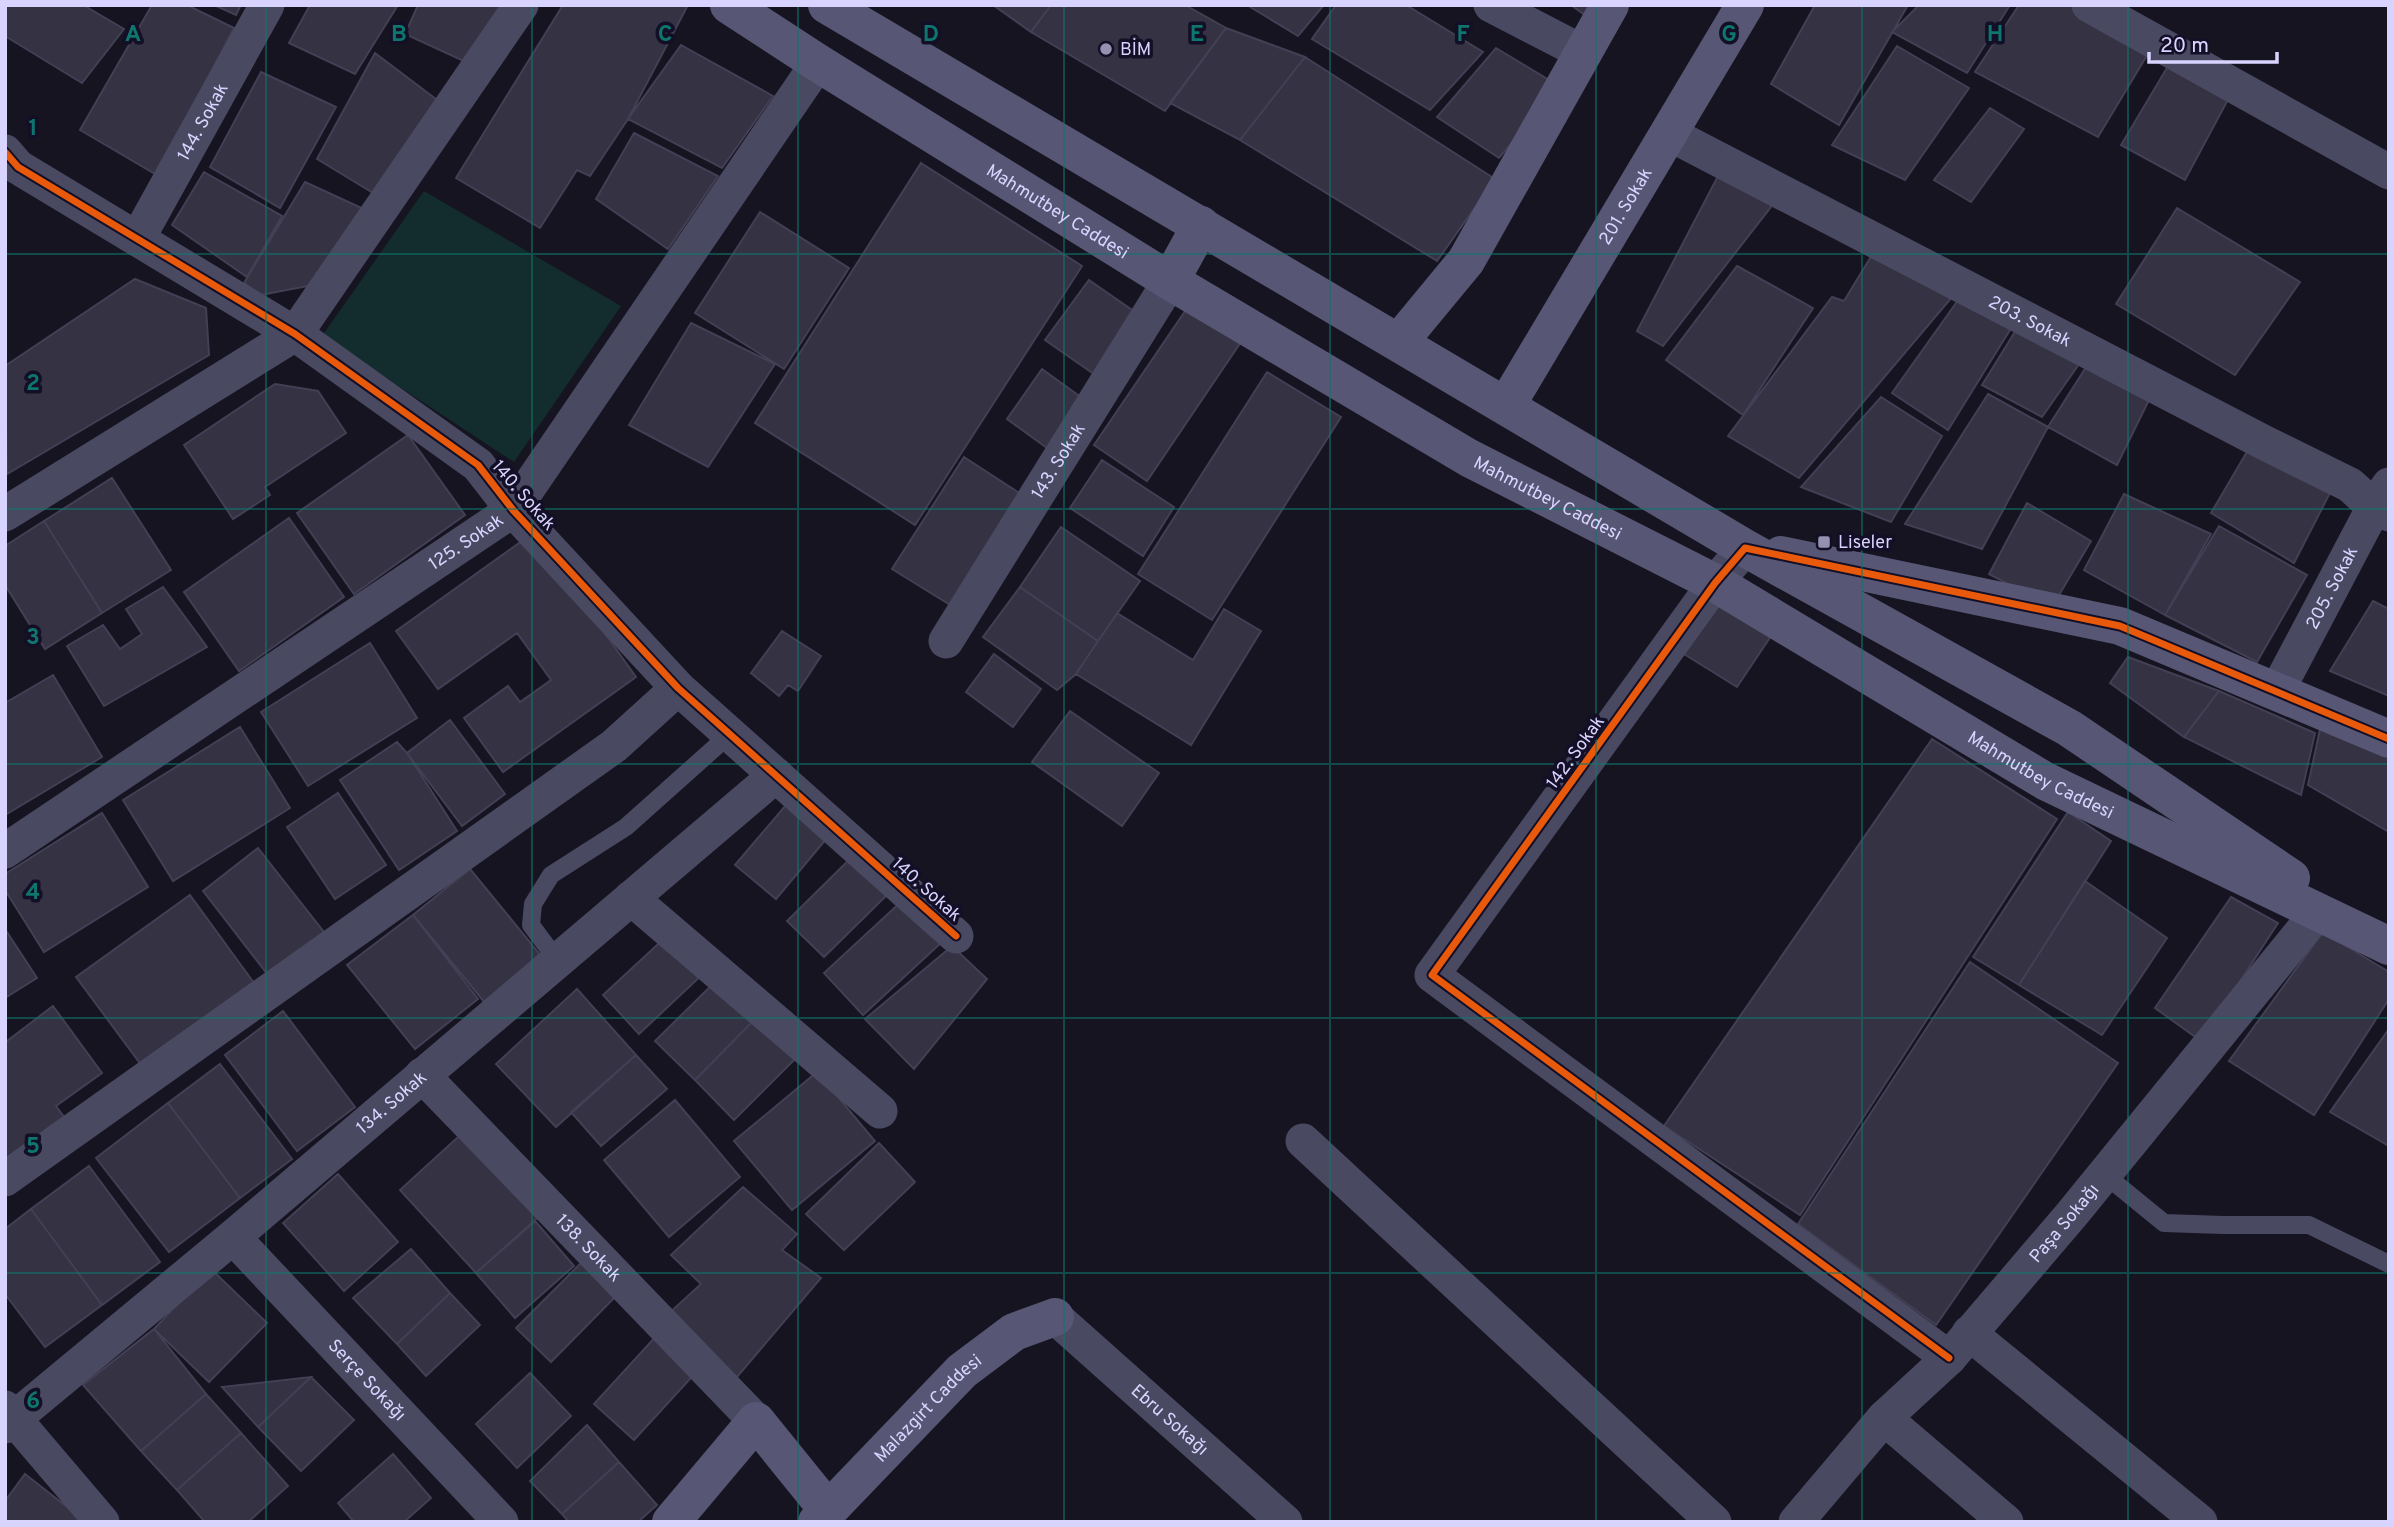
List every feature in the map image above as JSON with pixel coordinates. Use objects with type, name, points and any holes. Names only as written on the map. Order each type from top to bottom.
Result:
[{"type":"main road","name":"Mahmutbey Caddesi","points":[[729,5],[817,63],[1170,281],[1469,458],[1715,583],[2045,780],[2389,945]]},
{"type":"main road","points":[[1399,342],[1466,261],[1610,5]]},
{"type":"main road","name":"201. Sokak","points":[[1506,406],[1745,5]]},
{"type":"main road","name":"Mahmutbey Caddesi","points":[[837,12],[1745,548],[2069,728],[2389,945]]},
{"type":"main road","points":[[817,63],[837,12]]},
{"type":"main road","points":[[1170,281],[1201,225]]},
{"type":"main road","points":[[1745,548],[2120,626],[2389,739]]},
{"type":"main road","name":"Malazgirt Caddesi","points":[[829,1518],[962,1371],[1014,1332],[1055,1317]]},
{"type":"main road","points":[[671,1522],[756,1421],[829,1518]]},
{"type":"street","name":"144. Sokak","points":[[138,238],[267,5]]},
{"type":"street","points":[[5,514],[295,334],[522,5]]},
{"type":"street","points":[[1491,5],[1584,52]]},
{"type":"street","points":[[2089,5],[2389,172]]},
{"type":"street","name":"125. Sokak","points":[[5,851],[513,510],[817,63]]},
{"type":"street","name":"203. Sokak","points":[[1668,133],[2384,502]]},
{"type":"street","name":"140. Sokak","points":[[10,165],[138,238],[295,334],[478,465],[513,510],[678,688],[956,936]]},
{"type":"street","name":"143. Sokak","points":[[946,641],[1170,281]]},
{"type":"street","name":"205. Sokak","points":[[2277,691],[2384,502]]},
{"type":"street","name":"142. Sokak","points":[[1745,548],[1715,583],[1432,975],[1959,1346]]},
{"type":"street","points":[[5,1179],[614,746],[678,688]]},
{"type":"street","name":"134. Sokak","points":[[8,1418],[233,1237],[776,775]]},
{"type":"street","points":[[631,898],[880,1111]]},
{"type":"street","name":"Paşa Sokağı","points":[[1796,1522],[1884,1418],[1959,1346],[2318,912]]},
{"type":"street","name":"138. Sokak","points":[[422,1075],[756,1421]]},
{"type":"street","points":[[1303,1141],[1714,1522]]},
{"type":"street","name":"Serçe Sokağı","points":[[233,1237],[501,1522]]},
{"type":"street","name":"Ebru Sokağı","points":[[1055,1317],[1285,1522]]},
{"type":"street","points":[[1959,1346],[2200,1522]]},
{"type":"street","points":[[8,1418],[102,1522]]},
{"type":"street","points":[[1884,1418],[2006,1522]]},
{"type":"lane","points":[[557,960],[531,925],[533,904],[551,875],[626,827],[729,735]]},
{"type":"lane","points":[[2104,1174],[2164,1223],[2309,1225],[2389,1264]]},
{"type":"green space","points":[[424,191],[621,306],[514,462],[322,336]]},
{"type":"building","points":[[8,5],[83,5],[124,29],[82,83],[5,36],[5,8]]},
{"type":"building","points":[[152,5],[187,5],[234,28],[157,175],[80,130]]},
{"type":"building","points":[[214,5],[241,5],[236,15]]},
{"type":"building","points":[[310,5],[398,5],[355,74],[289,43]]},
{"type":"building","points":[[418,5],[505,5],[468,63],[405,34]]},
{"type":"building","points":[[563,5],[688,5],[628,119],[590,176],[577,170],[540,228],[456,178]]},
{"type":"building","points":[[993,5],[1051,5],[1031,32]]},
{"type":"building","points":[[1051,5],[1185,5],[1226,28],[1165,111],[1031,32]]},
{"type":"building","points":[[1247,5],[1324,5],[1298,36]]},
{"type":"building","points":[[1336,5],[1406,5],[1483,52],[1430,110],[1312,39]]},
{"type":"building","points":[[1571,5],[1598,5],[1589,18]]},
{"type":"building","points":[[1815,5],[1908,5],[1839,125],[1771,84]]},
{"type":"building","points":[[1919,5],[2010,5],[1967,73],[1892,32]]},
{"type":"building","points":[[2019,5],[2076,5],[2152,47],[2098,137],[1975,72]]},
{"type":"building","points":[[1226,28],[1305,57],[1240,140],[1170,103]]},
{"type":"building","points":[[681,45],[773,96],[722,168],[628,119]]},
{"type":"building","points":[[1897,46],[1969,88],[1905,180],[1832,145]]},
{"type":"building","points":[[1496,48],[1559,86],[1499,158],[1437,117]]},
{"type":"building","points":[[375,53],[445,106],[378,196],[317,159]]},
{"type":"building","points":[[1305,57],[1495,179],[1437,261],[1240,140]]},
{"type":"building","points":[[2171,61],[2231,94],[2185,180],[2121,145]]},
{"type":"building","points":[[261,72],[336,107],[280,208],[210,167]]},
{"type":"building","points":[[1990,108],[2024,129],[1971,202],[1934,180]]},
{"type":"building","points":[[634,133],[718,176],[668,249],[596,199]]},
{"type":"building","points":[[921,163],[1082,266],[915,525],[755,423]]},
{"type":"building","points":[[204,172],[282,216],[247,277],[172,225]]},
{"type":"building","points":[[1718,176],[1774,203],[1663,346],[1637,331]]},
{"type":"building","points":[[305,182],[368,211],[323,283],[261,295],[244,283]]},
{"type":"building","points":[[2177,208],[2300,282],[2235,375],[2116,304]]},
{"type":"building","points":[[760,212],[849,268],[784,369],[695,313]]},
{"type":"building","points":[[1875,250],[1958,290],[1799,478],[1728,436],[1832,297],[1844,301]]},
{"type":"building","points":[[1737,266],[1813,308],[1743,415],[1666,360]]},
{"type":"building","points":[[135,279],[206,308],[209,355],[7,474],[5,366]]},
{"type":"building","points":[[1089,280],[1145,319],[1098,377],[1045,340]]},
{"type":"building","points":[[1961,296],[2013,325],[1948,430],[1892,393]]},
{"type":"building","points":[[1192,301],[1245,336],[1147,481],[1094,445]]},
{"type":"building","points":[[691,323],[775,364],[708,467],[629,425]]},
{"type":"building","points":[[2016,330],[2079,364],[2042,417],[1982,385]]},
{"type":"building","points":[[2088,364],[2151,396],[2117,465],[2048,427]]},
{"type":"building","points":[[1042,369],[1089,403],[1051,451],[1007,419]]},
{"type":"building","points":[[1267,372],[1341,417],[1212,620],[1138,574]]},
{"type":"building","points":[[275,384],[318,391],[346,433],[265,487],[270,495],[233,519],[184,445]]},
{"type":"building","points":[[1988,394],[2048,427],[1982,549],[1905,524]]},
{"type":"building","points":[[1881,397],[1942,436],[1891,522],[1801,487]]},
{"type":"building","points":[[408,435],[465,515],[354,594],[297,513]]},
{"type":"building","points":[[2248,450],[2332,489],[2294,563],[2211,513]]},
{"type":"building","points":[[964,457],[1027,498],[955,608],[892,569]]},
{"type":"building","points":[[1102,460],[1174,507],[1143,556],[1070,508]]},
{"type":"building","points":[[112,478],[171,570],[102,613],[44,521]]},
{"type":"building","points":[[2124,494],[2211,534],[2165,615],[2084,570]]},
{"type":"building","points":[[2027,503],[2091,541],[2052,607],[1989,574]]},
{"type":"building","points":[[289,518],[344,597],[239,671],[184,592]]},
{"type":"building","points":[[44,521],[102,613],[45,649],[5,585],[5,546]]},
{"type":"building","points":[[2219,526],[2307,575],[2257,662],[2165,615]]},
{"type":"building","points":[[1061,527],[1140,581],[1098,641],[1020,587]]},
{"type":"building","points":[[533,533],[636,677],[503,772],[464,718],[508,686],[520,702],[551,680],[517,633],[438,689],[396,631]]},
{"type":"building","points":[[163,587],[207,647],[104,706],[67,646],[103,625],[120,649],[142,634],[126,609]]},
{"type":"building","points":[[1020,587],[1098,641],[1076,674],[1057,690],[983,637]]},
{"type":"building","points":[[1722,598],[1775,630],[1737,687],[1684,654]]},
{"type":"building","points":[[2373,601],[2389,609],[2389,696],[2330,671]]},
{"type":"building","points":[[1224,609],[1261,631],[1191,745],[1076,674],[1117,613],[1193,660]]},
{"type":"building","points":[[782,631],[821,656],[798,691],[788,685],[779,696],[751,673]]},
{"type":"building","points":[[370,643],[417,718],[308,786],[261,712]]},
{"type":"building","points":[[994,654],[1041,689],[1013,727],[966,692]]},
{"type":"building","points":[[2128,657],[2219,691],[2184,737],[2110,683]]},
{"type":"building","points":[[53,675],[102,757],[5,815],[5,703]]},
{"type":"building","points":[[2219,691],[2315,733],[2301,795],[2184,737]]},
{"type":"building","points":[[1070,711],[1159,773],[1122,826],[1032,762]]},
{"type":"building","points":[[450,720],[505,794],[462,826],[407,753]]},
{"type":"building","points":[[2322,720],[2389,751],[2389,832],[2308,785]]},
{"type":"building","points":[[240,727],[290,808],[173,881],[123,800]]},
{"type":"building","points":[[1932,739],[2057,819],[1800,1215],[1664,1126]]},
{"type":"building","points":[[397,742],[407,753],[457,831],[399,870],[340,780]]},
{"type":"building","points":[[338,793],[386,865],[335,899],[287,827]]},
{"type":"building","points":[[792,798],[832,832],[776,899],[735,865]]},
{"type":"building","points":[[2068,812],[2111,841],[2019,985],[1973,957]]},
{"type":"building","points":[[102,813],[148,887],[44,952],[5,890],[5,874]]},
{"type":"building","points":[[258,848],[324,932],[268,975],[203,891]]},
{"type":"building","points":[[855,854],[891,891],[824,957],[787,921]]},
{"type":"building","points":[[470,869],[542,957],[485,1003],[413,915]]},
{"type":"building","points":[[2085,881],[2167,938],[2102,1035],[2019,985]]},
{"type":"building","points":[[190,895],[254,983],[142,1066],[76,977]]},
{"type":"building","points":[[2231,897],[2278,923],[2201,1041],[2155,1008]]},
{"type":"building","points":[[903,900],[942,942],[863,1015],[824,973]]},
{"type":"building","points":[[413,915],[478,999],[415,1049],[347,965]]},
{"type":"building","points":[[5,929],[37,978],[5,998]]},
{"type":"building","points":[[2323,932],[2389,972],[2389,999],[2314,1115],[2229,1061]]},
{"type":"building","points":[[669,934],[705,972],[639,1034],[603,995]]},
{"type":"building","points":[[952,946],[987,979],[914,1069],[865,1019]]},
{"type":"building","points":[[1970,962],[2118,1063],[1936,1325],[1798,1224]]},
{"type":"building","points":[[720,977],[759,1015],[695,1080],[655,1041]]},
{"type":"building","points":[[577,989],[636,1055],[556,1127],[496,1064]]},
{"type":"building","points":[[53,1006],[102,1073],[56,1106],[67,1121],[5,1166],[5,1039],[7,1041]]},
{"type":"building","points":[[283,1011],[355,1107],[297,1151],[225,1055]]},
{"type":"building","points":[[759,1015],[799,1055],[734,1120],[695,1080]]},
{"type":"building","points":[[2389,1029],[2389,1146],[2330,1112]]},
{"type":"building","points":[[636,1055],[667,1089],[601,1146],[571,1112]]},
{"type":"building","points":[[220,1064],[292,1159],[240,1198],[168,1103]]},
{"type":"building","points":[[817,1072],[875,1141],[792,1210],[734,1141]]},
{"type":"building","points":[[675,1100],[740,1177],[669,1237],[604,1160]]},
{"type":"building","points":[[168,1103],[240,1198],[169,1252],[96,1158]]},
{"type":"building","points":[[468,1128],[544,1212],[476,1273],[400,1190]]},
{"type":"building","points":[[879,1143],[915,1182],[844,1250],[806,1214]]},
{"type":"building","points":[[89,1166],[160,1262],[102,1305],[31,1209]]},
{"type":"building","points":[[338,1174],[398,1242],[344,1291],[283,1223]]},
{"type":"building","points":[[743,1187],[797,1234],[782,1250],[821,1278],[731,1384],[665,1317],[701,1284],[671,1255]]},
{"type":"building","points":[[31,1209],[102,1305],[45,1347],[5,1294],[5,1229]]},
{"type":"building","points":[[535,1221],[574,1266],[515,1318],[476,1273]]},
{"type":"building","points":[[411,1249],[450,1293],[397,1344],[353,1298]]},
{"type":"building","points":[[586,1258],[620,1292],[551,1362],[516,1328]]},
{"type":"building","points":[[211,1269],[267,1323],[209,1382],[154,1329]]},
{"type":"building","points":[[450,1293],[480,1325],[426,1376],[397,1344]]},
{"type":"building","points":[[154,1329],[206,1394],[141,1451],[83,1385]]},
{"type":"building","points":[[659,1333],[699,1369],[634,1440],[594,1404]]},
{"type":"building","points":[[530,1373],[571,1416],[517,1468],[476,1424]]},
{"type":"building","points":[[311,1377],[258,1427],[222,1387]]},
{"type":"building","points":[[311,1377],[354,1420],[301,1471],[258,1427]]},
{"type":"building","points":[[206,1394],[241,1433],[177,1490],[141,1451]]},
{"type":"building","points":[[587,1425],[619,1462],[562,1514],[530,1481]]},
{"type":"building","points":[[241,1433],[288,1486],[248,1522],[205,1522],[177,1490]]},
{"type":"building","points":[[393,1454],[431,1498],[404,1522],[354,1522],[338,1503]]},
{"type":"building","points":[[619,1462],[657,1505],[638,1522],[569,1522],[562,1514]]},
{"type":"building","points":[[25,1474],[85,1522],[5,1522],[5,1501]]},
{"type":"cycle path","points":[[5,152],[18,167],[295,334],[478,465],[513,510],[678,688],[956,936]]},
{"type":"cycle path","points":[[1949,1358],[1432,975],[1715,583],[1745,548],[2120,626],[2389,739]]},
{"type":"place","name":"BİM","points":[[1106,49]]},
{"type":"place","name":"Liseler","points":[[1824,542]]}]
